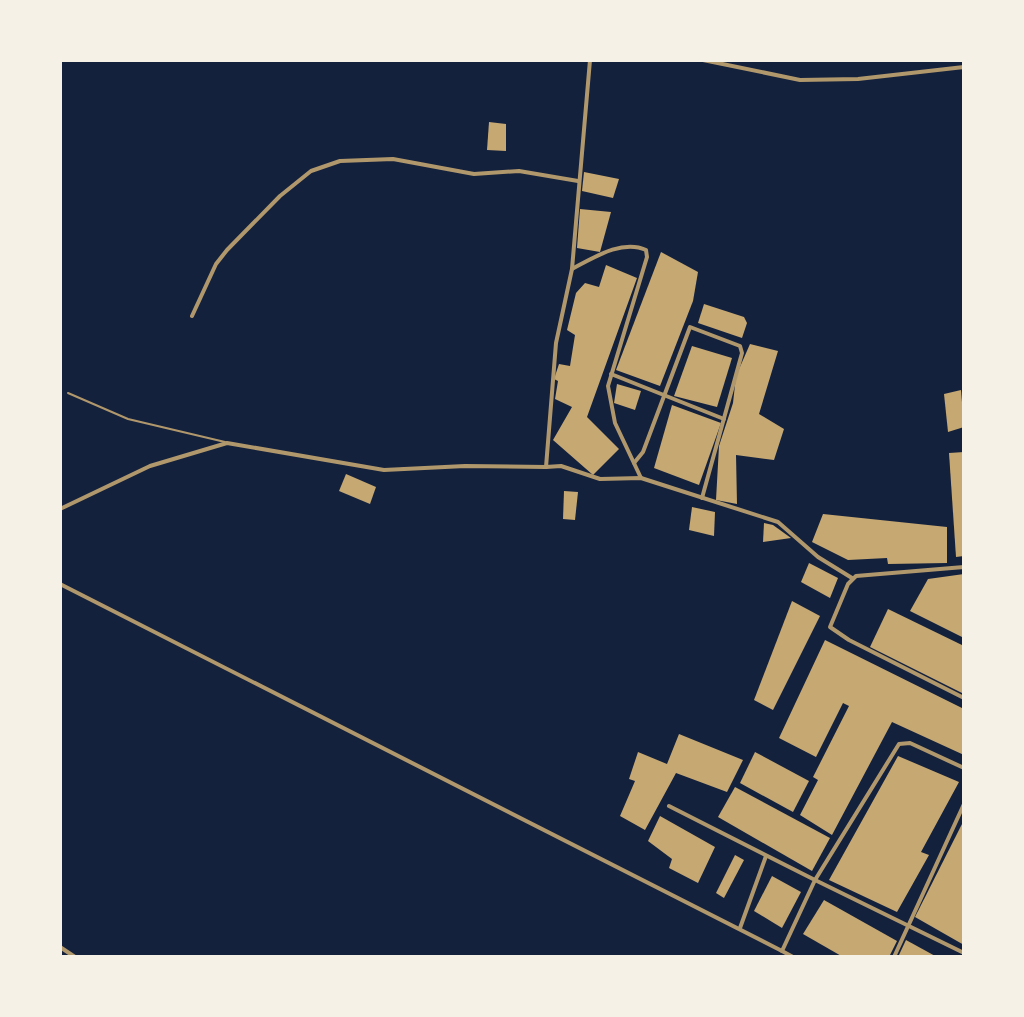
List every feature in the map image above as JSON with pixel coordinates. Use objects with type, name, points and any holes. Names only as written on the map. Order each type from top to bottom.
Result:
[{"type":"street","points":[[546,467],[556,343],[572,269],[590,60]]},
{"type":"street","points":[[703,60],[800,80],[858,79],[964,67]]},
{"type":"street","points":[[192,316],[216,264],[227,250],[280,196],[311,171],[362,159],[393,159],[474,174],[519,171],[578,181]]},
{"type":"street","points":[[572,269],[611,251],[635,247],[646,250],[644,269],[610,374],[610,404],[641,478]]},
{"type":"street","points":[[634,463],[643,452],[690,327],[740,346],[742,353],[702,498]]},
{"type":"street","points":[[610,374],[724,419]]},
{"type":"street","points":[[60,509],[150,466],[227,443],[384,470],[561,466],[600,479],[641,478],[784,525],[818,557],[852,578],[964,567]]},
{"type":"street","points":[[852,578],[831,623],[831,630],[964,698]]},
{"type":"street","points":[[60,584],[793,957]]},
{"type":"street","points":[[782,951],[815,880],[899,744],[910,743],[964,768]]},
{"type":"street","points":[[894,957],[964,804]]},
{"type":"street","points":[[669,806],[964,953]]},
{"type":"street","points":[[740,928],[766,855]]},
{"type":"street","points":[[60,947],[75,957]]},
{"type":"lane","points":[[68,393],[128,419],[227,443]]},
{"type":"building","points":[[489,122],[506,124],[506,151],[487,150]]},
{"type":"building","points":[[584,172],[619,179],[613,198],[582,191]]},
{"type":"building","points":[[580,209],[611,212],[600,252],[577,248]]},
{"type":"building","points":[[661,252],[698,272],[693,301],[660,386],[616,370]]},
{"type":"building","points":[[606,265],[637,278],[587,417],[619,449],[593,475],[553,440],[572,407],[555,399],[558,381],[554,379],[559,364],[570,366],[575,335],[567,330],[576,293],[585,283],[599,287]]},
{"type":"building","points":[[704,304],[744,317],[747,323],[742,338],[698,323]]},
{"type":"building","points":[[750,344],[778,351],[759,414],[784,429],[774,460],[736,455],[737,504],[716,500],[719,446],[733,403],[736,376]]},
{"type":"building","points":[[692,346],[732,358],[717,407],[674,396]]},
{"type":"building","points":[[617,384],[641,391],[635,410],[614,403]]},
{"type":"building","points":[[961,390],[964,427],[948,432],[944,394]]},
{"type":"building","points":[[672,405],[721,423],[699,485],[654,468]]},
{"type":"building","points":[[964,452],[964,556],[956,557],[949,453]]},
{"type":"building","points":[[346,474],[376,487],[370,504],[339,491]]},
{"type":"building","points":[[564,491],[578,492],[575,520],[563,519]]},
{"type":"building","points":[[692,507],[715,512],[714,536],[689,530]]},
{"type":"building","points":[[823,514],[947,527],[947,563],[888,564],[887,558],[848,560],[812,542]]},
{"type":"building","points":[[764,523],[773,525],[791,538],[763,542]]},
{"type":"building","points":[[809,563],[838,578],[830,598],[801,582]]},
{"type":"building","points":[[964,574],[964,638],[910,611],[928,579]]},
{"type":"building","points":[[792,601],[820,616],[773,710],[754,700]]},
{"type":"building","points":[[888,609],[964,646],[962,693],[870,647]]},
{"type":"building","points":[[825,640],[964,709],[964,755],[892,722],[832,835],[800,815],[818,780],[813,777],[849,706],[843,703],[816,757],[779,738]]},
{"type":"building","points":[[679,734],[743,760],[727,792],[676,773],[645,830],[620,816],[635,781],[629,779],[638,752],[667,764]]},
{"type":"building","points":[[755,752],[809,781],[793,812],[740,783]]},
{"type":"building","points":[[898,756],[959,782],[921,852],[929,855],[897,912],[829,880]]},
{"type":"building","points":[[735,787],[830,838],[812,871],[718,817]]},
{"type":"building","points":[[660,816],[715,847],[698,883],[669,868],[672,859],[648,841]]},
{"type":"building","points":[[964,820],[964,945],[915,917]]},
{"type":"building","points":[[735,855],[744,860],[724,898],[716,893]]},
{"type":"building","points":[[772,876],[801,892],[782,928],[754,911]]},
{"type":"building","points":[[824,900],[897,941],[889,957],[843,957],[803,934]]},
{"type":"building","points":[[906,940],[937,957],[898,957]]}]
